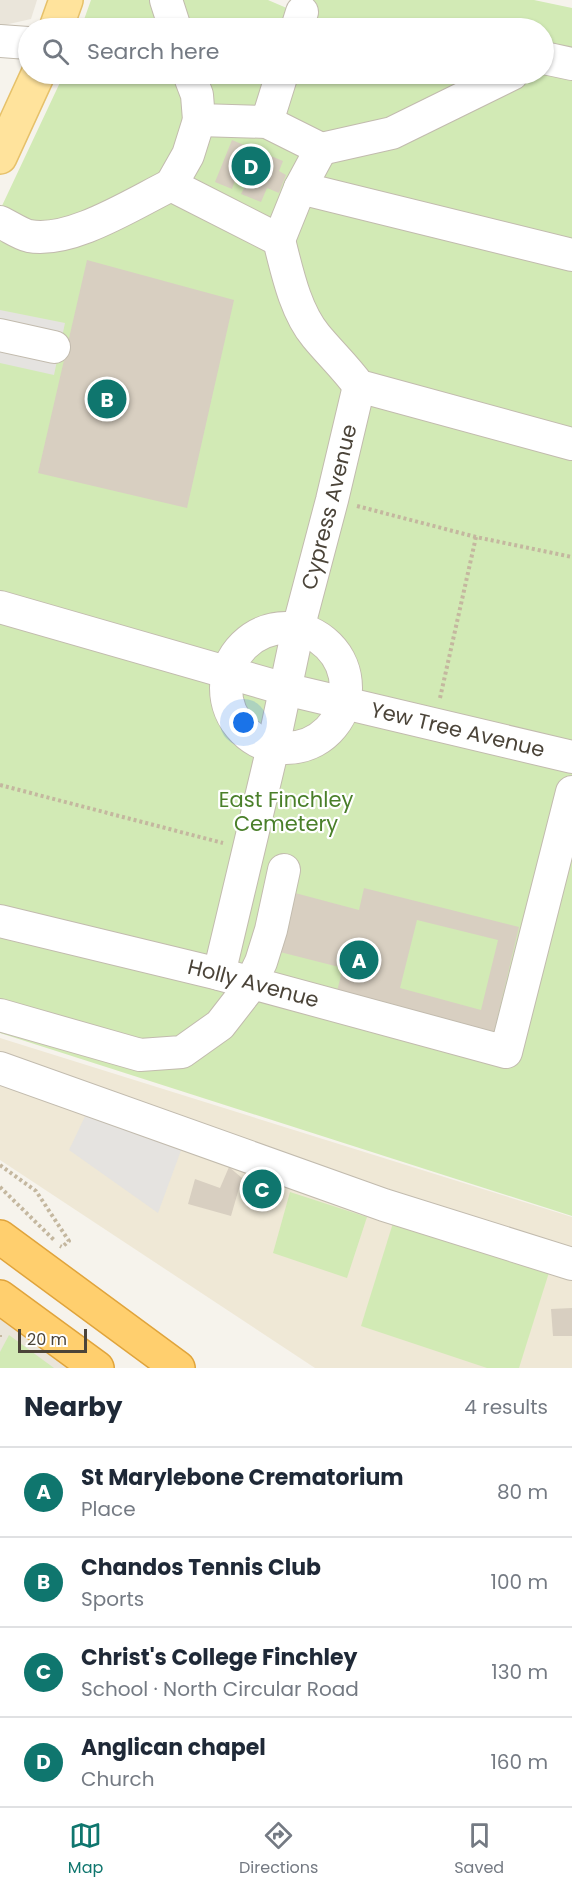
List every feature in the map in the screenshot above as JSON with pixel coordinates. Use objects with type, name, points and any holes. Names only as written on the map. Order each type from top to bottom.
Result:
[{"type":"highway","points":[[0,1237],[178,1368]]},
{"type":"highway","points":[[0,1297],[97,1368]]},
{"type":"main road","points":[[60,18],[66,0]]},
{"type":"main road","points":[[0,157],[33,84]]},
{"type":"street","points":[[166,0],[172,18]]},
{"type":"street","points":[[0,41],[18,42]]},
{"type":"street","points":[[554,60],[572,64]]},
{"type":"street","points":[[0,222],[28,236],[55,236],[75,231],[104,219],[171,185],[188,155],[199,120],[197,95],[193,84]]},
{"type":"street","points":[[267,122],[279,84]]},
{"type":"street","points":[[199,120],[267,122],[321,149],[392,134],[492,84]]},
{"type":"street","points":[[321,149],[300,188],[279,240],[292,291],[314,334],[344,365],[359,386],[572,444]]},
{"type":"street","points":[[171,185],[279,240]]},
{"type":"street","points":[[300,188],[572,255]]},
{"type":"street","points":[[0,335],[54,347]]},
{"type":"street","name":"Cypress Avenue","points":[[273,747],[298,629],[359,386]]},
{"type":"street","points":[[2,614],[228,673]]},
{"type":"street","points":[[280,628],[298,629],[317,636],[332,648],[342,665],[346,684],[344,704],[337,720],[325,734],[309,744],[291,748],[273,747],[255,740],[240,727],[230,711],[226,692],[228,673],[235,656],[247,642],[262,633],[280,628]]},
{"type":"street","name":"Yew Tree Avenue","points":[[228,673],[344,704],[572,758]]},
{"type":"street","points":[[219,974],[273,747]]},
{"type":"street","name":"Holly Avenue","points":[[0,921],[250,982],[506,1052],[572,792]]},
{"type":"street","points":[[0,1015],[140,1055],[183,1052],[220,1025],[248,989],[261,962],[268,940],[284,870]]},
{"type":"street","points":[[0,1068],[384,1205],[572,1264]]},
{"type":"path","points":[[332,500],[476,537],[572,557]]},
{"type":"path","points":[[434,725],[476,537]]},
{"type":"path","points":[[0,785],[249,850]]},
{"type":"path","points":[[0,1165],[36,1191],[69,1241],[62,1248],[0,1186]]},
{"type":"shaded area","points":[[0,0],[37,0],[31,18],[18,18],[18,22],[0,26]]},
{"type":"shaded area","points":[[0,310],[65,323],[54,375],[0,363]]},
{"type":"shaded area","points":[[0,1038],[572,1217],[572,1368],[315,1368],[0,1160]]},
{"type":"shaded area","points":[[88,1110],[183,1145],[158,1213],[69,1150]]},
{"type":"shaded area","points":[[0,1298],[97,1368],[0,1368]]},
{"type":"green space","name":"East Finchley Cemetery","points":[[91,0],[268,0],[296,12],[301,0],[534,0],[572,8],[572,1216],[0,1033],[0,210],[59,84],[554,84],[554,18],[85,18]]},
{"type":"green space","points":[[290,1192],[367,1217],[347,1278],[273,1253]]},
{"type":"green space","points":[[393,1223],[551,1266],[519,1368],[487,1368],[361,1326]]},
{"type":"green space","points":[[9,1335],[54,1368],[0,1368],[0,1352]]},
{"type":"building","points":[[232,140],[283,161],[279,171],[286,175],[279,193],[267,188],[261,202],[241,194],[247,182],[236,177],[232,189],[215,182]]},
{"type":"building","points":[[87,260],[234,300],[187,508],[38,473]]},
{"type":"building","points":[[364,888],[519,927],[494,1032],[337,991],[343,968],[280,952],[295,893],[359,910]],"holes":[[[417,920],[498,940],[481,1010],[400,988]]]},
{"type":"building","points":[[229,1167],[242,1178],[231,1216],[188,1204],[195,1179],[220,1188]]},
{"type":"building","points":[[572,1308],[572,1336],[553,1336],[551,1309]]},
{"type":"place","name":"Anglican chapel","points":[[251,166]]},
{"type":"place","name":"Chandos Tennis Club","points":[[107,399]]},
{"type":"place","name":"St Marylebone Crematorium","points":[[359,960]]},
{"type":"place","name":"Christ's College Finchley","points":[[262,1189]]}]
